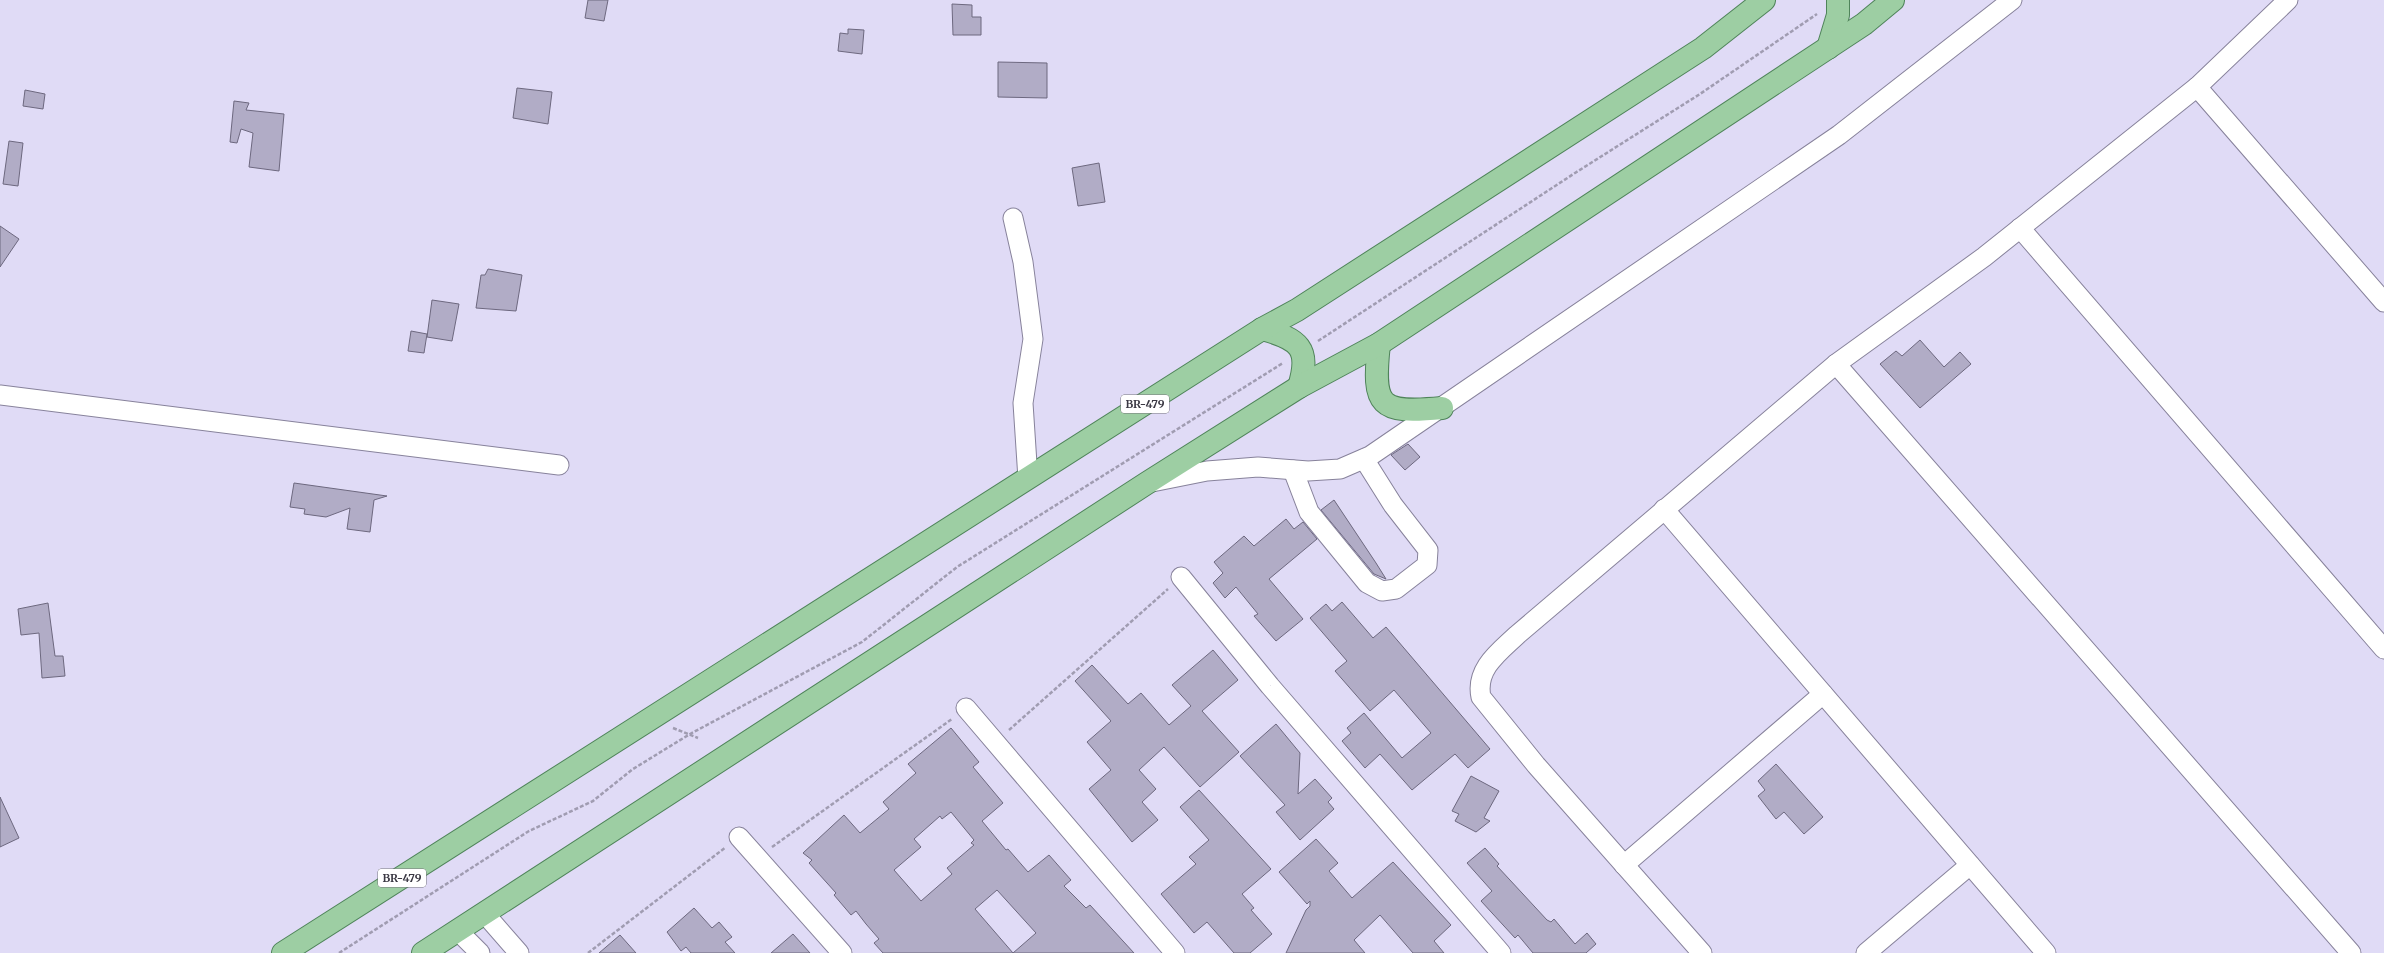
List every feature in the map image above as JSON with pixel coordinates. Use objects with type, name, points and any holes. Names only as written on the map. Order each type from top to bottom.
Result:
[{"type":"main road","name":"BR-479","points":[[283,953],[1262,329],[1297,310],[1703,48],[1764,0]]},
{"type":"main road","points":[[1828,48],[1838,15],[1838,0]]},
{"type":"main road","points":[[423,953],[1147,483],[1298,387],[1379,344],[1864,24],[1893,0]]},
{"type":"main road","points":[[1262,329],[1291,340],[1302,351],[1305,367],[1298,387]]},
{"type":"main road","points":[[1379,344],[1376,390],[1384,402],[1397,410],[1411,411],[1442,408]]},
{"type":"street","points":[[1147,483],[1207,471],[1258,467],[1293,470],[1340,469],[1364,459],[1442,408],[1838,135],[2012,0]]},
{"type":"street","points":[[1702,953],[1536,765],[1480,697],[1479,689],[1484,670],[1497,653],[1664,509],[1836,364],[2020,228],[2196,87],[2288,0]]},
{"type":"street","points":[[2196,87],[2384,302]]},
{"type":"street","points":[[1013,218],[1023,262],[1033,339],[1023,403],[1028,479]]},
{"type":"street","points":[[2020,228],[2384,648]]},
{"type":"street","points":[[1836,364],[2351,953]]},
{"type":"street","points":[[0,395],[559,464]]},
{"type":"street","points":[[1293,470],[1309,512],[1367,583],[1382,591],[1396,589],[1427,565],[1428,550],[1392,505],[1364,459]]},
{"type":"street","points":[[1664,509],[2046,953]]},
{"type":"street","points":[[1181,577],[1270,686],[1501,953]]},
{"type":"street","points":[[1624,865],[1823,694]]},
{"type":"street","points":[[966,708],[1175,953]]},
{"type":"street","points":[[739,837],[842,953]]},
{"type":"street","points":[[1866,953],[1970,865]]},
{"type":"street","points":[[485,914],[512,951]]},
{"type":"street","points":[[458,931],[480,953]]},
{"type":"path","points":[[339,953],[529,831],[593,801],[633,769],[690,734],[862,642],[957,567],[1302,351],[1574,173],[1700,94],[1818,13]]},
{"type":"path","points":[[995,743],[1181,577]]},
{"type":"path","points":[[758,857],[966,708]]},
{"type":"path","points":[[588,953],[739,837]]},
{"type":"building","points":[[588,0],[608,0],[604,21],[585,18]]},
{"type":"building","points":[[952,4],[972,5],[972,17],[981,17],[981,35],[953,35]]},
{"type":"building","points":[[848,29],[864,30],[862,54],[838,51],[840,33],[848,34]]},
{"type":"building","points":[[998,62],[1047,63],[1047,98],[998,97]]},
{"type":"building","points":[[517,88],[552,92],[548,124],[513,118]]},
{"type":"building","points":[[25,90],[45,94],[43,109],[23,106]]},
{"type":"building","points":[[234,101],[249,103],[246,110],[284,114],[279,171],[249,167],[253,133],[241,129],[237,143],[230,142]]},
{"type":"building","points":[[9,141],[23,143],[18,186],[3,184]]},
{"type":"building","points":[[1099,163],[1105,202],[1078,206],[1072,168]]},
{"type":"building","points":[[0,226],[19,239],[0,267]]},
{"type":"building","points":[[488,269],[522,275],[516,311],[476,308],[481,275],[485,275]]},
{"type":"building","points":[[432,300],[459,304],[452,341],[427,337]]},
{"type":"building","points":[[411,331],[427,334],[424,353],[408,351]]},
{"type":"building","points":[[1920,340],[1944,367],[1960,352],[1971,364],[1920,408],[1880,364],[1896,351],[1902,356]]},
{"type":"building","points":[[1408,444],[1420,457],[1405,470],[1391,455]]},
{"type":"building","points":[[294,483],[387,496],[374,500],[370,532],[347,529],[350,508],[326,517],[304,514],[305,509],[290,507]]},
{"type":"building","points":[[1334,500],[1386,579],[1374,574],[1321,510]]},
{"type":"building","points":[[1286,519],[1294,529],[1303,522],[1317,539],[1269,579],[1303,619],[1276,641],[1254,616],[1258,614],[1236,587],[1225,598],[1213,583],[1223,573],[1214,562],[1244,536],[1254,546]]},
{"type":"building","points":[[1342,602],[1373,638],[1386,627],[1490,749],[1468,768],[1455,754],[1412,790],[1380,754],[1365,768],[1342,741],[1351,733],[1347,728],[1364,713],[1402,758],[1431,733],[1394,690],[1370,711],[1335,671],[1347,661],[1310,618],[1326,604],[1332,611]]},
{"type":"building","points":[[48,603],[55,656],[63,656],[65,676],[42,678],[39,633],[21,635],[18,609]]},
{"type":"building","points":[[1213,650],[1238,680],[1202,711],[1239,752],[1200,787],[1164,747],[1139,770],[1156,789],[1142,802],[1158,820],[1132,842],[1089,789],[1111,770],[1087,742],[1111,721],[1075,681],[1092,665],[1128,704],[1141,693],[1169,725],[1191,706],[1172,685]]},
{"type":"building","points":[[1276,724],[1300,753],[1298,794],[1315,779],[1332,798],[1328,802],[1334,809],[1300,840],[1276,812],[1285,805],[1240,756]]},
{"type":"building","points":[[951,728],[979,762],[973,767],[1003,803],[982,821],[1006,850],[1008,849],[1028,872],[1049,855],[1071,880],[1064,886],[1086,908],[1090,905],[1134,953],[1013,953],[883,953],[874,943],[879,939],[856,911],[851,915],[834,895],[836,893],[809,863],[812,860],[803,853],[844,815],[860,833],[889,809],[883,802],[916,773],[908,764]],"holes":[[[951,812],[974,840],[971,843],[974,845],[947,868],[952,874],[921,901],[894,870],[921,847],[914,839],[940,816],[942,819]],[[997,890],[1036,933],[1013,953],[975,909]]]},
{"type":"building","points":[[1776,764],[1823,817],[1804,834],[1784,812],[1776,819],[1758,796],[1765,790],[1758,781]]},
{"type":"building","points":[[1471,776],[1499,791],[1484,818],[1490,821],[1476,832],[1455,821],[1459,814],[1452,811]]},
{"type":"building","points":[[1199,790],[1271,869],[1242,894],[1254,908],[1251,910],[1272,934],[1250,953],[1234,953],[1207,922],[1194,933],[1161,894],[1196,864],[1189,857],[1209,840],[1180,807]]},
{"type":"building","points":[[0,797],[19,838],[0,847]]},
{"type":"building","points":[[1316,839],[1338,863],[1329,871],[1352,898],[1393,862],[1451,925],[1434,941],[1444,953],[1413,953],[1380,915],[1354,940],[1365,953],[1286,953],[1306,910],[1310,906],[1310,901],[1307,904],[1279,872]]},
{"type":"building","points":[[1485,848],[1499,864],[1497,866],[1547,920],[1551,922],[1554,919],[1575,944],[1587,933],[1596,944],[1586,953],[1533,953],[1518,935],[1515,938],[1481,901],[1492,891],[1467,863]]},
{"type":"building","points":[[694,908],[712,928],[719,922],[732,937],[725,942],[735,953],[691,953],[686,947],[681,951],[667,932]]},
{"type":"building","points":[[793,934],[810,953],[771,953]]},
{"type":"building","points":[[620,935],[636,953],[599,953]]}]
